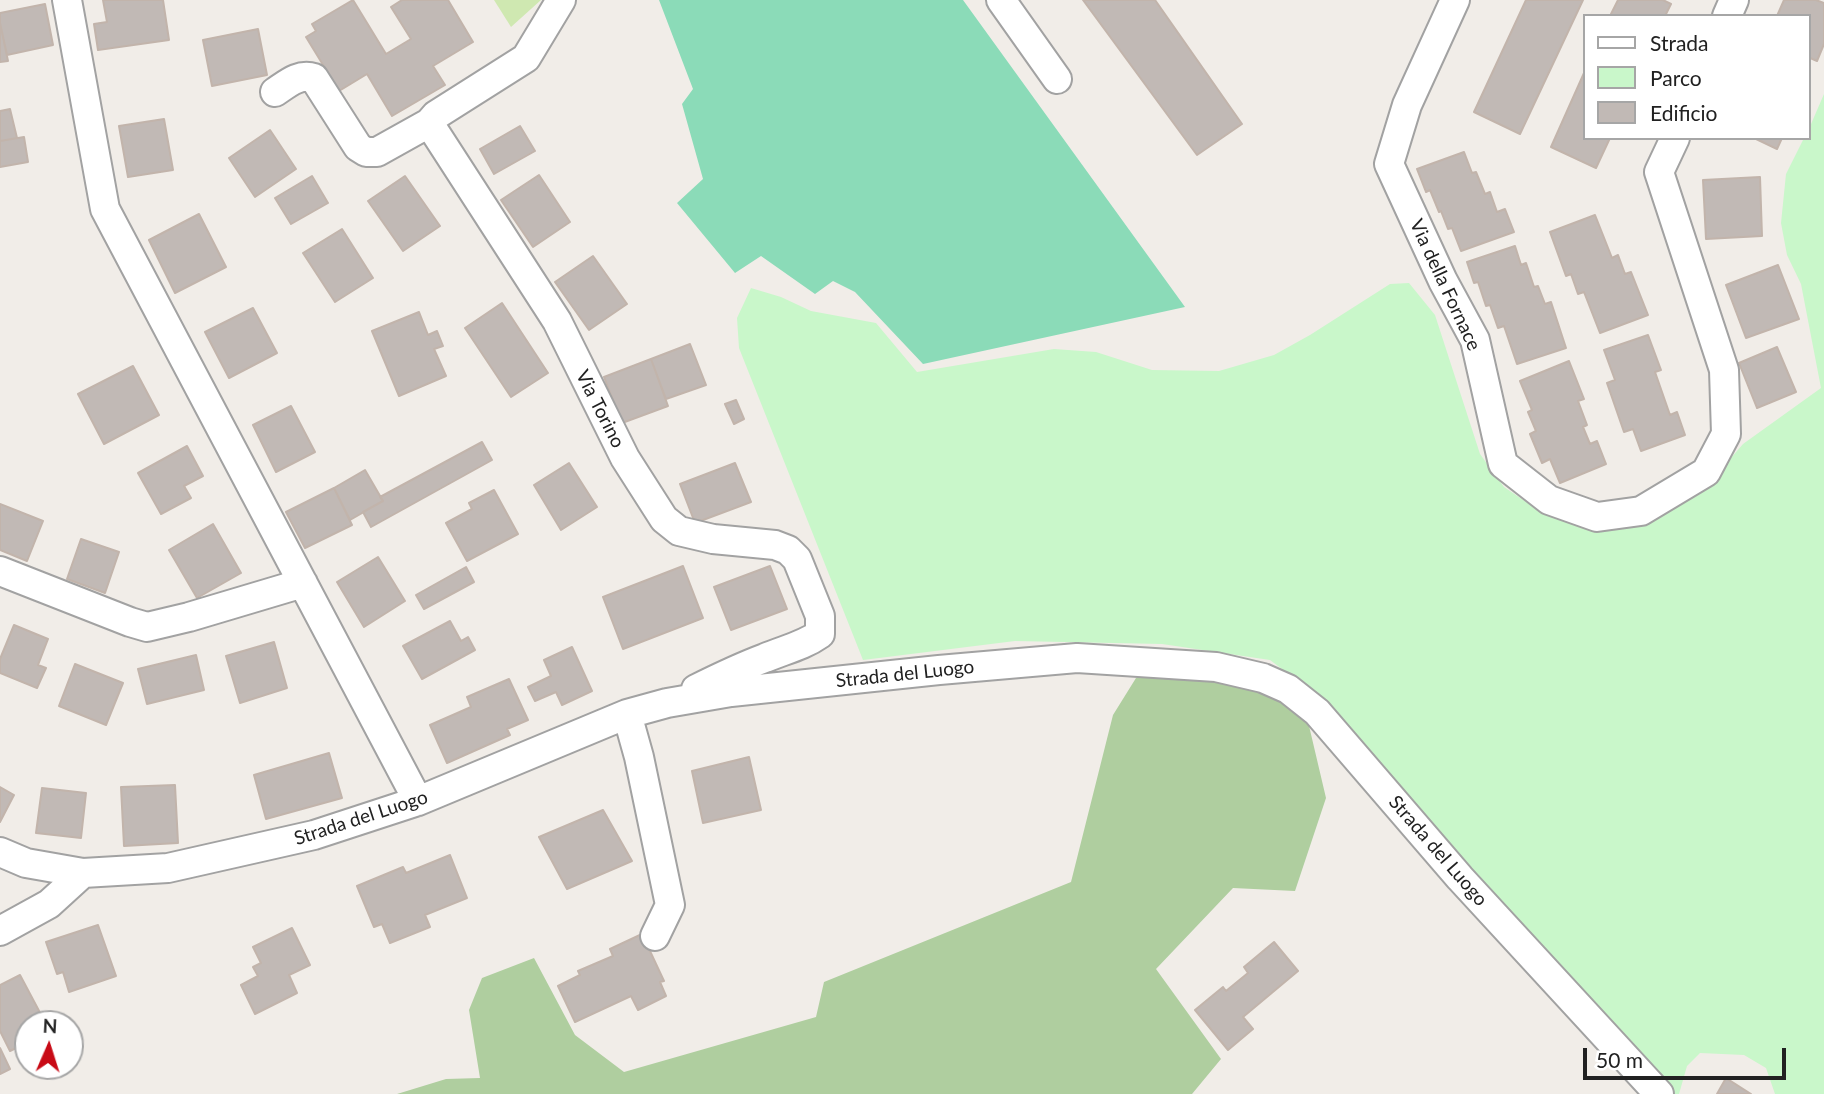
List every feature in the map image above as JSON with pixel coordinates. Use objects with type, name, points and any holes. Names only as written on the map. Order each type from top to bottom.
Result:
[{"type":"street","points":[[67,0],[106,209],[418,801]]},
{"type":"street","points":[[275,92],[295,79],[306,76],[314,78],[358,147],[366,152],[377,152],[429,123],[526,58],[561,0]]},
{"type":"street","points":[[1001,0],[1057,79]]},
{"type":"street","name":"Via della Fornace","points":[[1455,0],[1407,105],[1389,164],[1443,281],[1475,340],[1503,464],[1549,500],[1597,517],[1642,511],[1706,472],[1726,434],[1724,370],[1658,172],[1674,140]]},
{"type":"street","name":"Via Torino","points":[[429,123],[557,321],[625,458],[664,519],[678,531],[713,539],[775,545],[788,550],[797,559],[820,616],[820,634],[805,644],[731,672],[667,704]]},
{"type":"street","points":[[0,571],[130,622],[147,626],[189,617],[303,583]]},
{"type":"street","name":"Strada del Luogo","points":[[0,852],[26,863],[83,873],[169,868],[314,835],[418,801],[627,714],[732,692],[1077,658],[1216,667],[1263,678],[1288,690],[1317,712],[1460,878],[1659,1094]]},
{"type":"street","points":[[627,714],[639,757],[670,905],[655,936]]},
{"type":"street","points":[[0,931],[49,904],[83,873]]},
{"type":"green space","points":[[494,0],[541,0],[511,27]]},
{"type":"green space","points":[[659,0],[963,0],[1185,307],[923,364],[855,292],[833,281],[815,294],[761,256],[735,273],[677,203],[703,179],[682,104],[693,89]]},
{"type":"green space","points":[[1824,94],[1824,1094],[1775,1094],[1766,1068],[1744,1055],[1700,1053],[1687,1066],[1679,1094],[1669,1094],[1618,1041],[1326,702],[1270,660],[1162,644],[1015,641],[863,660],[739,348],[737,318],[751,288],[781,297],[811,311],[876,323],[917,372],[1054,349],[1096,352],[1152,370],[1219,371],[1274,355],[1390,284],[1409,283],[1435,315],[1480,454],[1504,487],[1541,512],[1591,528],[1645,524],[1700,494],[1743,444],[1821,388],[1801,284],[1787,255],[1781,223],[1786,174],[1803,140],[1810,140],[1810,126]]},
{"type":"green space","points":[[1214,677],[1271,692],[1306,713],[1326,798],[1295,891],[1233,888],[1156,969],[1221,1059],[1192,1094],[397,1094],[446,1079],[480,1078],[469,1010],[482,978],[534,958],[575,1035],[624,1072],[816,1017],[824,982],[1071,882],[1113,715],[1136,678]]},
{"type":"building","points":[[103,0],[163,0],[169,40],[98,50],[94,24],[107,22]]},
{"type":"building","points":[[353,0],[386,54],[411,39],[391,7],[402,0],[448,0],[473,42],[433,66],[445,85],[392,116],[367,74],[339,91],[306,37],[316,31],[312,24]]},
{"type":"building","points":[[1083,0],[1155,0],[1242,124],[1197,155]]},
{"type":"building","points":[[1526,0],[1583,0],[1520,134],[1474,112]]},
{"type":"building","points":[[1618,0],[1663,0],[1671,4],[1666,14],[1611,14]]},
{"type":"building","points":[[1784,0],[1816,0],[1824,3],[1824,44],[1817,61],[1810,58],[1810,14],[1778,14]]},
{"type":"building","points":[[45,4],[53,45],[7,55],[0,13]]},
{"type":"building","points":[[0,23],[8,61],[0,62]]},
{"type":"building","points":[[258,29],[267,75],[212,86],[203,40]]},
{"type":"building","points":[[1582,77],[1582,140],[1609,140],[1596,168],[1551,147]]},
{"type":"building","points":[[10,109],[17,138],[0,141],[0,111]]},
{"type":"building","points":[[164,119],[173,170],[128,177],[119,126]]},
{"type":"building","points":[[520,126],[535,151],[494,174],[480,149]]},
{"type":"building","points":[[270,130],[296,169],[255,197],[229,158]]},
{"type":"building","points":[[24,137],[28,162],[0,167],[0,141]]},
{"type":"building","points":[[1758,140],[1781,140],[1777,149]]},
{"type":"building","points":[[1464,152],[1472,173],[1476,172],[1485,194],[1490,192],[1497,212],[1505,209],[1514,232],[1461,251],[1452,228],[1448,229],[1430,190],[1426,192],[1417,169]]},
{"type":"building","points":[[539,175],[570,222],[533,247],[501,200]]},
{"type":"building","points":[[312,176],[328,203],[291,224],[275,198]]},
{"type":"building","points":[[405,176],[440,226],[403,251],[368,201]]},
{"type":"building","points":[[1760,177],[1762,236],[1706,239],[1703,180]]},
{"type":"building","points":[[199,214],[226,267],[175,293],[149,240]]},
{"type":"building","points":[[1595,215],[1612,258],[1618,255],[1625,274],[1631,272],[1648,315],[1600,333],[1584,292],[1578,294],[1571,274],[1566,276],[1550,232]]},
{"type":"building","points":[[342,229],[373,278],[335,302],[303,253]]},
{"type":"building","points":[[1515,246],[1521,265],[1526,263],[1534,287],[1538,286],[1545,304],[1551,302],[1566,348],[1517,364],[1504,326],[1498,328],[1490,305],[1486,306],[1478,282],[1474,283],[1467,262]]},
{"type":"building","points":[[593,256],[627,304],[589,330],[555,282]]},
{"type":"building","points":[[1778,265],[1799,319],[1746,338],[1726,285]]},
{"type":"building","points":[[502,303],[548,373],[511,397],[465,328]]},
{"type":"building","points":[[253,308],[277,353],[229,378],[205,332]]},
{"type":"building","points":[[419,312],[428,335],[437,331],[443,346],[434,349],[446,376],[399,396],[372,331]]},
{"type":"building","points":[[1648,335],[1661,370],[1655,372],[1670,415],[1677,412],[1685,435],[1641,451],[1633,429],[1624,432],[1607,383],[1615,380],[1604,350]]},
{"type":"building","points":[[690,344],[706,385],[666,399],[651,359]]},
{"type":"building","points":[[1777,347],[1796,392],[1757,408],[1739,363]]},
{"type":"building","points":[[651,359],[668,406],[622,423],[604,377]]},
{"type":"building","points":[[1569,361],[1584,399],[1578,401],[1587,425],[1583,427],[1590,444],[1597,441],[1606,464],[1560,483],[1550,459],[1542,463],[1530,434],[1536,431],[1528,412],[1532,410],[1520,381]]},
{"type":"building","points":[[133,366],[159,415],[104,444],[78,394]]},
{"type":"building","points":[[736,400],[744,419],[734,424],[725,404]]},
{"type":"building","points":[[291,406],[315,452],[276,472],[253,425]]},
{"type":"building","points":[[482,442],[492,460],[371,527],[363,512],[383,501],[380,497]]},
{"type":"building","points":[[187,446],[203,476],[184,486],[191,498],[161,514],[138,473]]},
{"type":"building","points":[[569,463],[597,507],[561,530],[534,485]]},
{"type":"building","points":[[735,463],[751,502],[695,523],[680,484]]},
{"type":"building","points":[[365,470],[383,501],[350,520],[334,488]]},
{"type":"building","points":[[334,488],[352,525],[305,548],[286,512]]},
{"type":"building","points":[[494,490],[518,534],[467,561],[446,523],[472,509],[469,503]]},
{"type":"building","points":[[0,504],[43,521],[27,561],[0,550]]},
{"type":"building","points":[[213,524],[241,573],[197,598],[169,550]]},
{"type":"building","points":[[81,539],[119,552],[105,593],[67,579]]},
{"type":"building","points":[[378,557],[405,601],[364,627],[337,582]]},
{"type":"building","points":[[683,566],[703,618],[623,649],[603,597]]},
{"type":"building","points":[[770,566],[787,609],[731,630],[714,587]]},
{"type":"building","points":[[466,567],[474,582],[424,609],[416,595]]},
{"type":"building","points":[[450,621],[461,641],[468,637],[475,650],[422,679],[403,646]]},
{"type":"building","points":[[14,625],[48,639],[38,665],[46,668],[37,688],[0,673],[0,659]]},
{"type":"building","points":[[274,642],[287,688],[240,703],[226,656]]},
{"type":"building","points":[[572,647],[592,691],[562,705],[556,692],[535,701],[528,687],[551,676],[544,660]]},
{"type":"building","points":[[196,655],[204,690],[147,704],[138,669]]},
{"type":"building","points":[[75,664],[123,683],[106,725],[59,706]]},
{"type":"building","points":[[509,679],[528,720],[507,729],[510,735],[447,763],[430,725],[471,707],[467,697]]},
{"type":"building","points":[[329,753],[342,798],[266,819],[254,775]]},
{"type":"building","points":[[749,757],[761,810],[703,823],[692,771]]},
{"type":"building","points":[[175,785],[178,843],[124,846],[121,787]]},
{"type":"building","points":[[0,787],[14,795],[0,822]]},
{"type":"building","points":[[42,788],[86,793],[81,838],[36,833]]},
{"type":"building","points":[[603,810],[632,861],[567,889],[539,837]]},
{"type":"building","points":[[450,855],[467,898],[425,915],[430,927],[390,943],[382,924],[374,927],[357,886],[403,867],[406,873]]},
{"type":"building","points":[[98,925],[116,976],[69,992],[63,972],[57,974],[46,942]]},
{"type":"building","points":[[292,928],[310,965],[289,975],[297,993],[255,1014],[241,985],[258,976],[253,967],[261,963],[253,947]]},
{"type":"building","points":[[642,934],[664,981],[660,982],[666,996],[638,1010],[631,996],[575,1022],[558,986],[580,975],[578,971],[613,956],[610,949]]},
{"type":"building","points":[[1274,942],[1298,971],[1243,1017],[1253,1029],[1228,1050],[1195,1010],[1223,987],[1226,991],[1248,973],[1244,967]]},
{"type":"building","points":[[20,975],[39,1010],[14,1010],[14,1049],[10,1051],[0,1031],[0,985]]},
{"type":"building","points":[[0,1048],[10,1069],[0,1074]]},
{"type":"building","points":[[1726,1078],[1751,1094],[1717,1094]]}]
